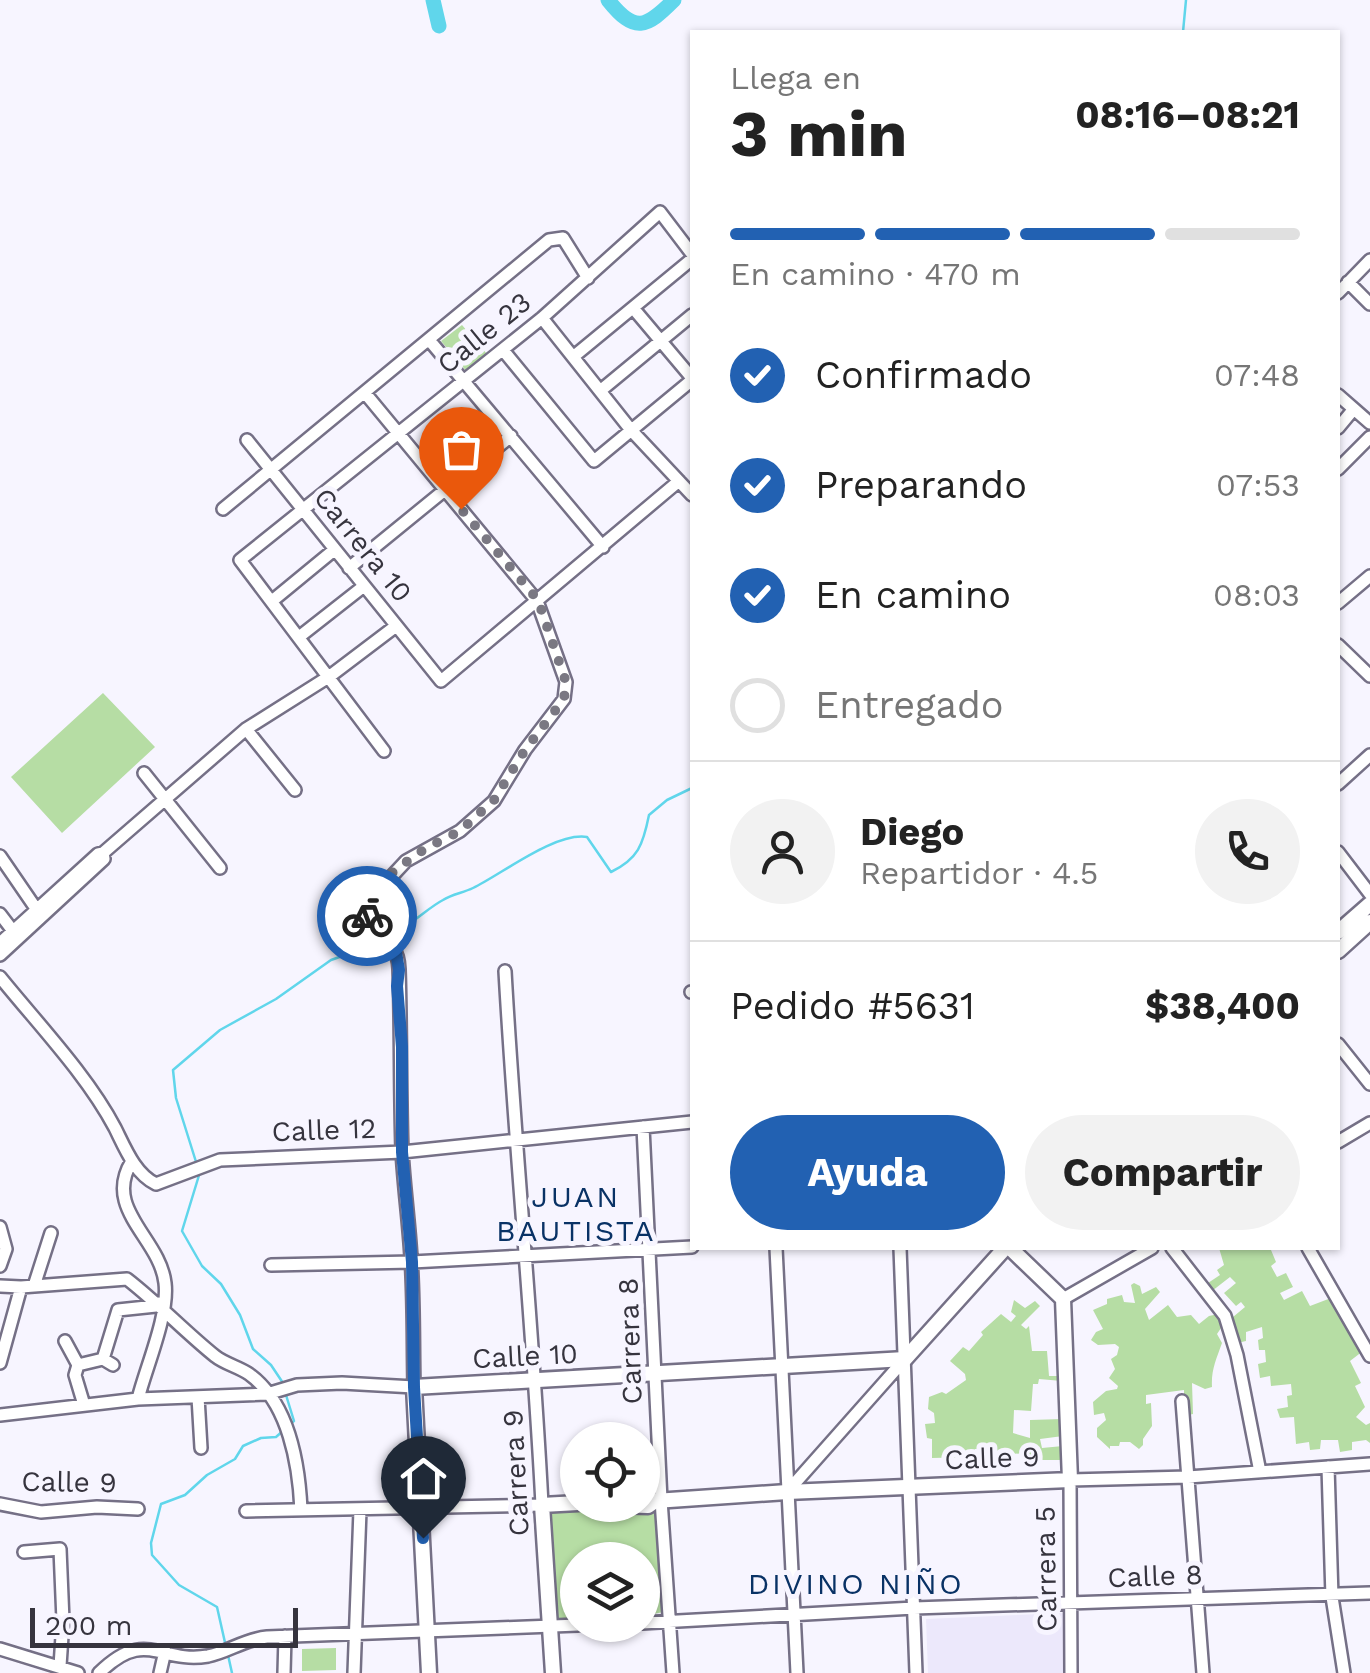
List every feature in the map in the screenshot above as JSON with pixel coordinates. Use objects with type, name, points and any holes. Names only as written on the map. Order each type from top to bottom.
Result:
[{"type":"main road","points":[[1340,930],[1370,904]]},
{"type":"main road","points":[[1340,949],[1370,922]]},
{"type":"main road","points":[[904,1359],[1006,1250]]},
{"type":"main road","points":[[1010,1250],[1063,1298]]},
{"type":"main road","name":"Carrera 5","points":[[1063,1298],[1070,1480]]},
{"type":"main road","name":"Calle 10","points":[[414,1387],[904,1359]]},
{"type":"main road","points":[[414,1387],[429,1673]]},
{"type":"main road","name":"Calle 9","points":[[661,1500],[1070,1480]]},
{"type":"main road","points":[[542,1505],[560,1504]]},
{"type":"main road","name":"Carrera 9","points":[[542,1505],[552,1673]]},
{"type":"street","name":"Calle 23","points":[[272,601],[240,560],[504,350],[660,212],[690,253]]},
{"type":"street","points":[[223,509],[548,240],[563,238],[588,278]]},
{"type":"street","points":[[573,358],[690,258]]},
{"type":"street","points":[[1340,291],[1370,260]]},
{"type":"street","points":[[1348,282],[1370,304]]},
{"type":"street","points":[[633,308],[690,377]]},
{"type":"street","points":[[600,391],[690,317]]},
{"type":"street","points":[[542,318],[631,430],[690,493]]},
{"type":"street","points":[[430,341],[603,547]]},
{"type":"street","points":[[504,350],[594,461],[690,381]]},
{"type":"street","points":[[364,393],[538,600],[566,682],[564,699],[525,750],[504,788],[483,812],[460,831],[406,861],[365,905],[368,920],[395,946],[402,1047],[402,1152],[412,1262],[414,1387]]},
{"type":"street","points":[[1340,397],[1370,424]]},
{"type":"street","points":[[1340,426],[1354,410]]},
{"type":"street","points":[[349,568],[512,436]]},
{"type":"street","points":[[1340,467],[1370,438]]},
{"type":"street","name":"Carrera 10","points":[[246,440],[441,681],[538,600]]},
{"type":"street","points":[[538,600],[679,481]]},
{"type":"street","points":[[334,550],[272,601],[384,751]]},
{"type":"street","points":[[1340,601],[1370,576]]},
{"type":"street","points":[[299,637],[364,586]]},
{"type":"street","points":[[0,944],[246,730],[330,676],[396,626]]},
{"type":"street","points":[[1340,647],[1370,676]]},
{"type":"street","points":[[246,730],[294,790]]},
{"type":"street","points":[[1340,782],[1370,755]]},
{"type":"street","points":[[144,774],[220,868]]},
{"type":"street","points":[[0,955],[104,860],[103,853]]},
{"type":"street","points":[[1340,855],[1370,894]]},
{"type":"street","points":[[0,856],[37,910]]},
{"type":"street","points":[[0,914],[13,932]]},
{"type":"street","name":"Carrera 9","points":[[505,970],[542,1505]]},
{"type":"street","points":[[0,977],[112,1121],[132,1161],[125,1172],[122,1194],[128,1214],[159,1262],[165,1284],[138,1399]]},
{"type":"street","points":[[1340,1046],[1370,1084]]},
{"type":"street","name":"Calle 12","points":[[132,1161],[156,1184],[205,1163],[246,1158],[402,1152],[690,1122]]},
{"type":"street","points":[[1340,1141],[1370,1124]]},
{"type":"street","name":"Carrera 8","points":[[643,1126],[673,1673]]},
{"type":"street","points":[[0,1230],[6,1248],[0,1266]]},
{"type":"street","points":[[0,1363],[27,1287],[52,1233]]},
{"type":"street","points":[[271,1265],[412,1262],[690,1247]]},
{"type":"street","points":[[776,1250],[797,1673]]},
{"type":"street","points":[[900,1250],[916,1673]]},
{"type":"street","points":[[1063,1298],[1148,1250]]},
{"type":"street","points":[[1174,1250],[1225,1316],[1237,1355],[1260,1472]]},
{"type":"street","points":[[1309,1250],[1370,1356]]},
{"type":"street","points":[[0,1286],[126,1279],[161,1305],[218,1358],[250,1374],[267,1394],[292,1446],[300,1475],[301,1510]]},
{"type":"street","points":[[78,1366],[108,1362],[118,1310],[161,1305]]},
{"type":"street","points":[[65,1341],[78,1366],[75,1375],[84,1405]]},
{"type":"street","points":[[787,1492],[904,1359]]},
{"type":"street","name":"Calle 10","points":[[0,1415],[138,1399],[267,1394],[297,1385],[414,1387]]},
{"type":"street","points":[[198,1397],[201,1448]]},
{"type":"street","points":[[1182,1401],[1203,1673]]},
{"type":"street","name":"Calle 9","points":[[1070,1480],[1188,1477],[1370,1464]]},
{"type":"street","points":[[1328,1467],[1332,1597],[1344,1673]]},
{"type":"street","name":"Carrera 5","points":[[1070,1480],[1071,1673]]},
{"type":"street","name":"Calle 9","points":[[0,1504],[41,1512],[97,1506],[138,1509]]},
{"type":"street","points":[[246,1511],[542,1505]]},
{"type":"street","points":[[354,1673],[360,1510]]},
{"type":"street","points":[[24,1552],[60,1549],[60,1666]]},
{"type":"street","name":"Calle 8","points":[[660,1623],[794,1613],[1370,1593]]},
{"type":"street","points":[[99,1673],[122,1652],[140,1648],[210,1656],[252,1638],[560,1625]]},
{"type":"street","points":[[284,1673],[285,1636]]},
{"type":"street","points":[[0,1649],[78,1673]]},
{"type":"street","points":[[160,1673],[165,1651]]},
{"type":"shaded area","points":[[1064,1613],[1066,1673],[928,1673],[926,1619]]},
{"type":"green space","points":[[462,325],[487,354],[467,372],[441,341]]},
{"type":"green space","points":[[103,693],[155,747],[62,833],[11,777]]},
{"type":"green space","points":[[1220,1250],[1271,1250],[1276,1262],[1271,1266],[1277,1277],[1286,1273],[1293,1287],[1280,1293],[1284,1300],[1302,1291],[1310,1306],[1331,1298],[1363,1351],[1350,1361],[1361,1383],[1355,1386],[1365,1407],[1356,1417],[1366,1425],[1370,1423],[1370,1443],[1352,1442],[1352,1450],[1340,1452],[1338,1440],[1321,1440],[1320,1449],[1310,1450],[1309,1442],[1296,1444],[1294,1417],[1280,1418],[1277,1409],[1288,1407],[1291,1384],[1271,1386],[1270,1376],[1260,1378],[1258,1364],[1266,1362],[1265,1350],[1259,1350],[1262,1327],[1246,1332],[1246,1341],[1237,1343],[1229,1316],[1245,1307],[1241,1302],[1236,1306],[1224,1293],[1236,1283],[1230,1277],[1212,1291],[1208,1283],[1220,1275],[1217,1270],[1224,1265]]},
{"type":"green space","points":[[1131,1285],[1140,1286],[1142,1294],[1156,1287],[1160,1292],[1145,1309],[1149,1320],[1168,1305],[1177,1317],[1191,1315],[1199,1324],[1218,1314],[1221,1328],[1217,1334],[1222,1343],[1212,1387],[1205,1389],[1192,1383],[1193,1414],[1184,1416],[1184,1390],[1146,1395],[1146,1404],[1151,1403],[1152,1426],[1143,1445],[1139,1449],[1130,1442],[1120,1442],[1110,1449],[1097,1437],[1097,1428],[1106,1420],[1104,1413],[1094,1415],[1093,1402],[1106,1391],[1117,1389],[1109,1378],[1115,1369],[1111,1359],[1119,1347],[1098,1345],[1091,1340],[1103,1329],[1093,1310],[1107,1304],[1107,1299],[1122,1295],[1124,1302],[1135,1303]]},
{"type":"green space","points":[[1014,1300],[1025,1308],[1035,1301],[1040,1306],[1021,1325],[1026,1329],[1029,1326],[1032,1351],[1047,1351],[1049,1376],[1062,1376],[1062,1381],[1039,1379],[1038,1384],[1033,1384],[1031,1411],[1014,1410],[1013,1433],[1030,1438],[1030,1420],[1063,1419],[1063,1436],[1040,1439],[1042,1448],[1063,1446],[1063,1460],[1030,1460],[1029,1453],[1011,1454],[1011,1459],[990,1458],[989,1449],[975,1449],[974,1457],[932,1458],[932,1439],[927,1438],[925,1424],[935,1423],[934,1413],[928,1409],[929,1397],[946,1394],[966,1380],[965,1374],[950,1361],[963,1347],[969,1351],[983,1335],[981,1332],[1001,1314],[1011,1322],[1016,1316],[1011,1312]]},
{"type":"green space","points":[[560,1511],[560,1522],[658,1522],[659,1542],[560,1542],[560,1620],[556,1620],[549,1512]]},
{"type":"green space","points":[[660,1555],[664,1612],[660,1613]]},
{"type":"green space","points":[[336,1648],[336,1670],[302,1671],[302,1649]]},
{"type":"waterway","points":[[433,0],[439,26]]},
{"type":"waterway","points":[[608,0],[626,18],[641,23],[656,17],[674,0]]},
{"type":"waterway","points":[[1183,30],[1186,0]]},
{"type":"waterway","points":[[389,931],[529,855],[574,837],[587,837],[611,872],[638,850],[649,815],[667,800],[690,789]]},
{"type":"waterway","points":[[197,1165],[176,1098],[173,1070],[220,1030],[276,999],[331,960],[377,940]]},
{"type":"waterway","points":[[200,1172],[182,1231],[202,1266],[221,1284],[240,1315],[253,1349],[283,1383]]},
{"type":"waterway","points":[[286,1395],[294,1421],[290,1424]]},
{"type":"waterway","points":[[226,1647],[217,1607],[179,1585],[152,1555],[151,1543],[161,1504],[185,1495],[207,1475],[235,1459],[243,1446],[276,1437],[284,1430]]},
{"type":"waterway","points":[[228,1655],[232,1673]]},
{"type":"way so far","points":[[367,916],[365,905],[370,896],[395,870],[460,831],[494,800],[525,750],[564,699],[566,682],[538,600],[461,509]]},
{"type":"district","name":"JUAN BAUTISTA","points":[[576,1213]]},
{"type":"district","name":"DIVINO NIÑO","points":[[856,1583]]},
{"type":"route","points":[[367,916],[395,946],[399,970],[402,1152],[412,1262],[423,1538]]}]
